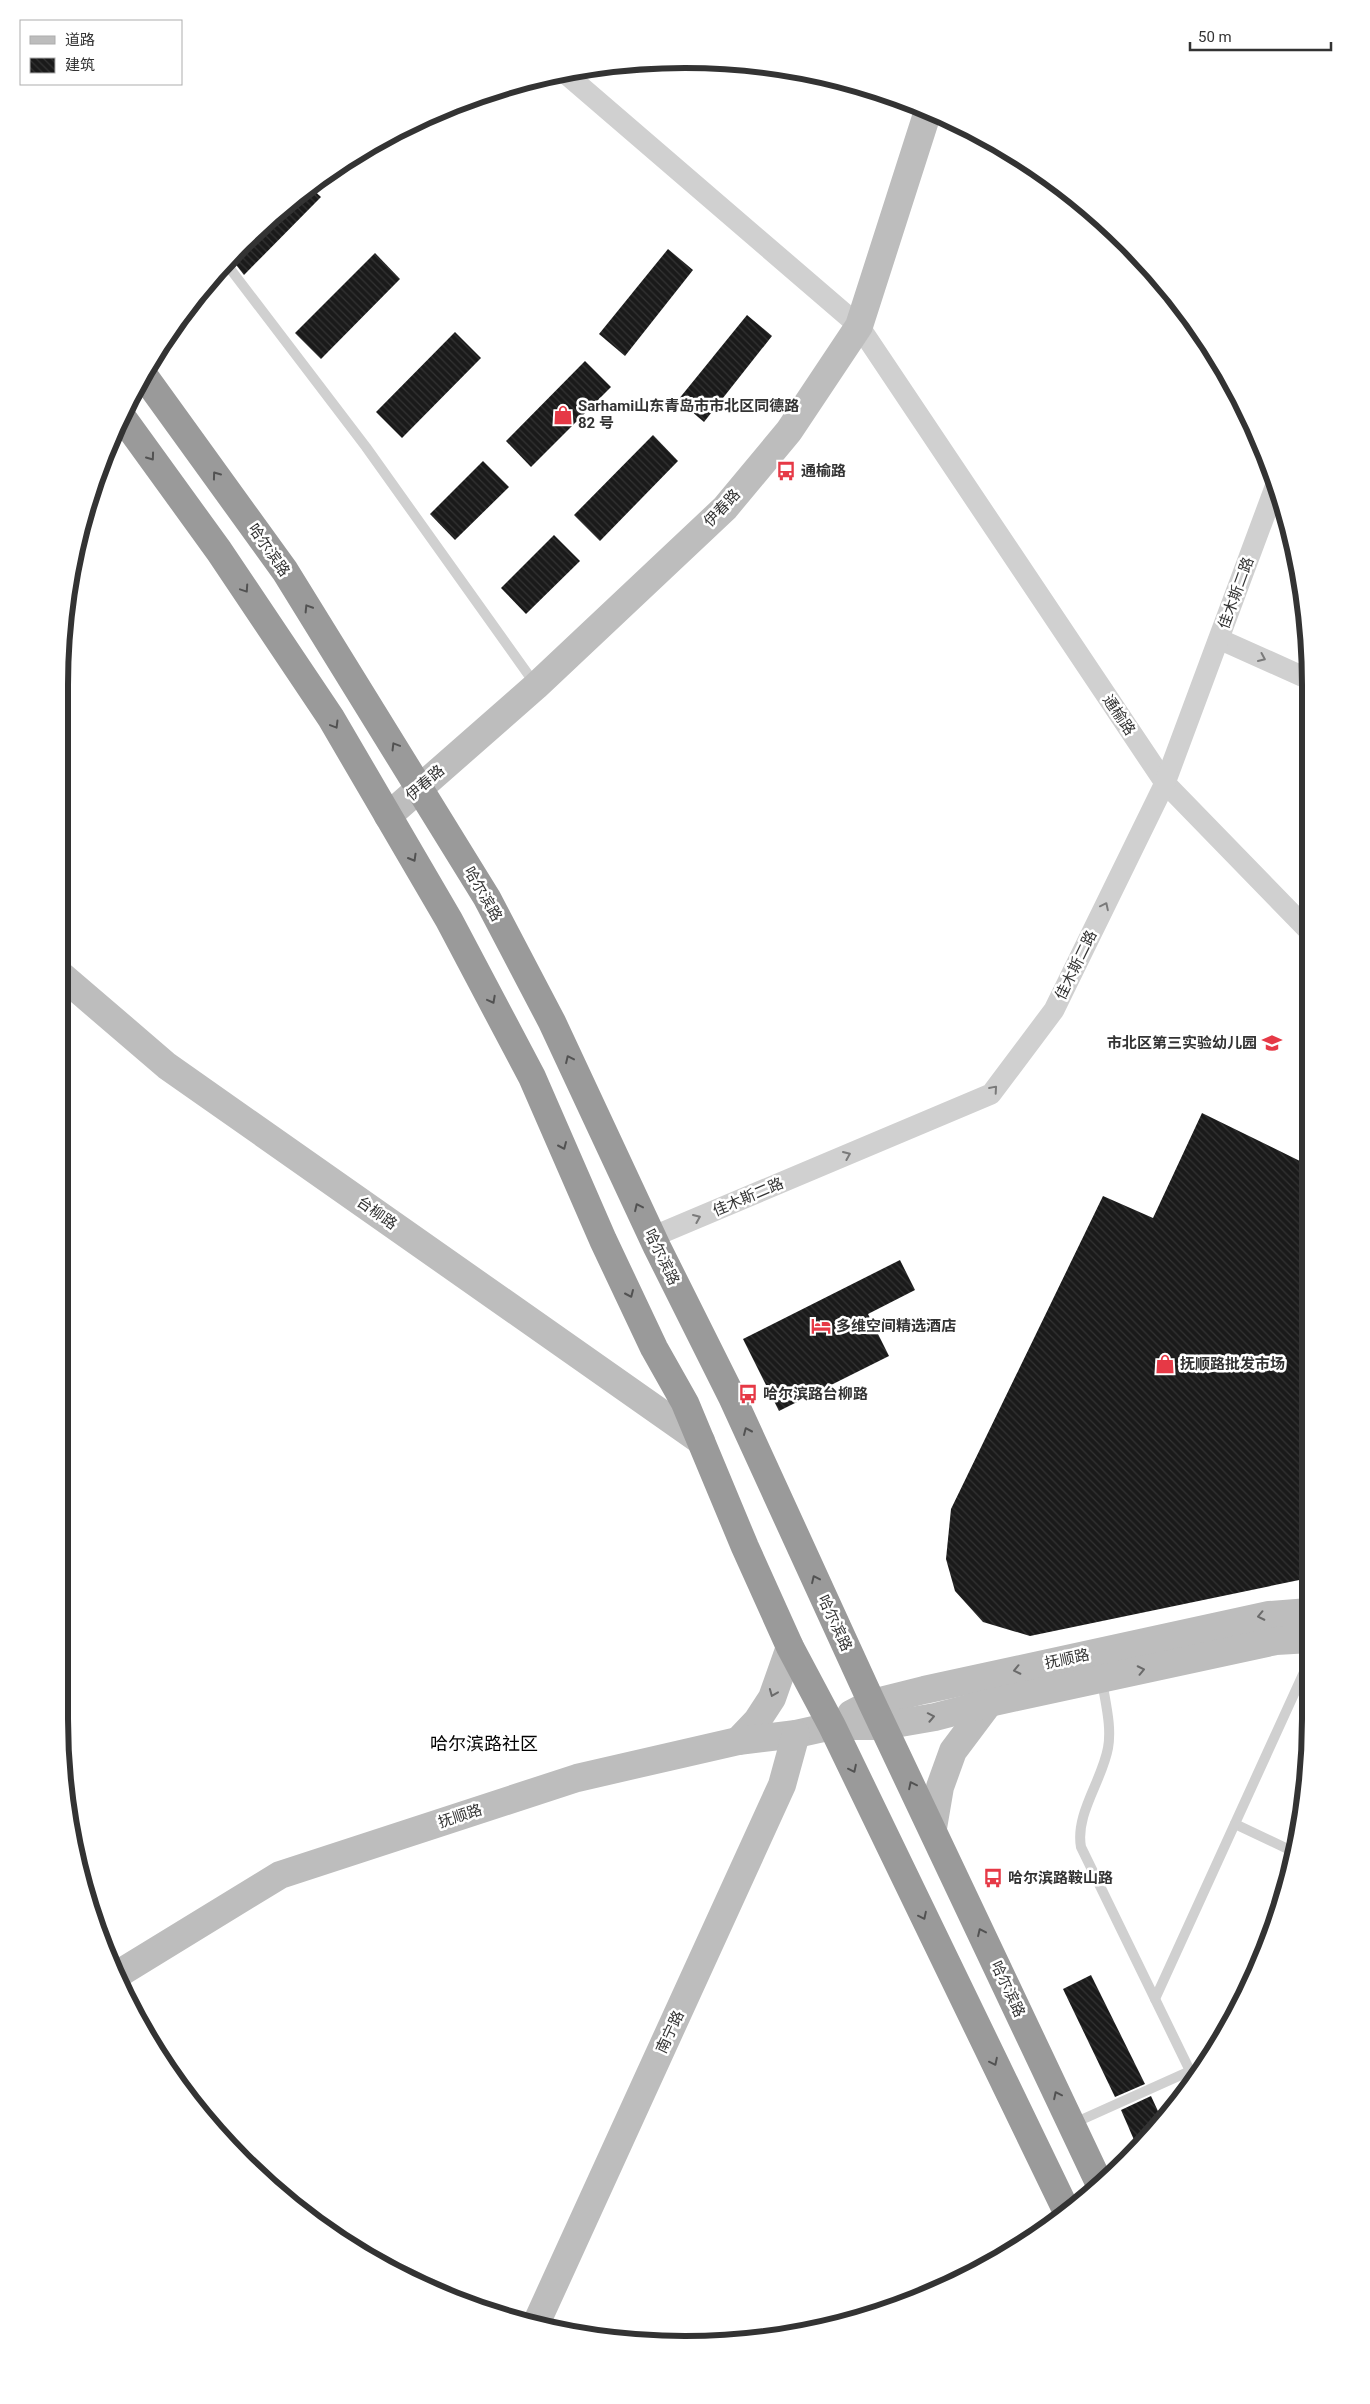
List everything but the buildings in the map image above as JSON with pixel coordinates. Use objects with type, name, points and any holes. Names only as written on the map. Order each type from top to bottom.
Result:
[{"type":"highway","name":"哈尔滨路","points":[[148,380],[284,571],[487,898],[552,1022],[652,1237],[732,1397],[878,1714],[1097,2179]]},
{"type":"highway","points":[[126,423],[219,550],[326,710],[449,920],[532,1077],[603,1240],[654,1348],[685,1403],[745,1547],[790,1647],[832,1726],[1064,2206]]},
{"type":"street","name":"通榆路","points":[[571,78],[859,326],[1165,783],[1302,925]]},
{"type":"street","name":"伊春路","points":[[388,816],[536,686],[725,508],[789,432],[859,326],[926,117]]},
{"type":"street","name":"佳木斯二路","points":[[652,1237],[991,1094],[1054,1010],[1165,783],[1272,495]]},
{"type":"street","points":[[1218,639],[1302,676]]},
{"type":"street","name":"台柳路","points":[[67,980],[167,1066],[701,1441]]},
{"type":"street","name":"抚顺路","points":[[122,1972],[280,1875],[577,1778],[738,1741],[796,1734],[832,1726],[1270,1615],[1302,1613]]},
{"type":"street","name":"抚顺路","points":[[878,1714],[935,1717],[989,1703],[1276,1641],[1302,1639]]},
{"type":"street","points":[[738,1741],[772,1698],[790,1647]]},
{"type":"street","points":[[933,1828],[940,1787],[953,1750],[989,1703]]},
{"type":"street","name":"南宁路","points":[[538,2318],[782,1785],[796,1734]]},
{"type":"lane","points":[[229,269],[366,447],[536,686]]},
{"type":"lane","points":[[1155,1999],[1302,1677]]},
{"type":"lane","points":[[1102,1679],[1109,1730],[1109,1747],[1080,1828],[1079,1838],[1081,1847],[1191,2072]]},
{"type":"lane","points":[[1235,1824],[1288,1850]]},
{"type":"lane","points":[[1071,2125],[1188,2077]]},
{"type":"place","name":"Sarhami山东青岛市市北区同德路 82 号","points":[[563,415]]},
{"type":"place","name":"通榆路","points":[[786,471]]},
{"type":"place","name":"市北区第三实验幼儿园","points":[[1272,1043]]},
{"type":"place","name":"多维空间精选酒店","points":[[821,1326]]},
{"type":"place","name":"抚顺路批发市场","points":[[1165,1364]]},
{"type":"place","name":"哈尔滨路台柳路","points":[[748,1394]]},
{"type":"place","name":"哈尔滨路鞍山路","points":[[993,1878]]},
{"type":"district","name":"哈尔滨路社区","points":[[484,1744]]}]
